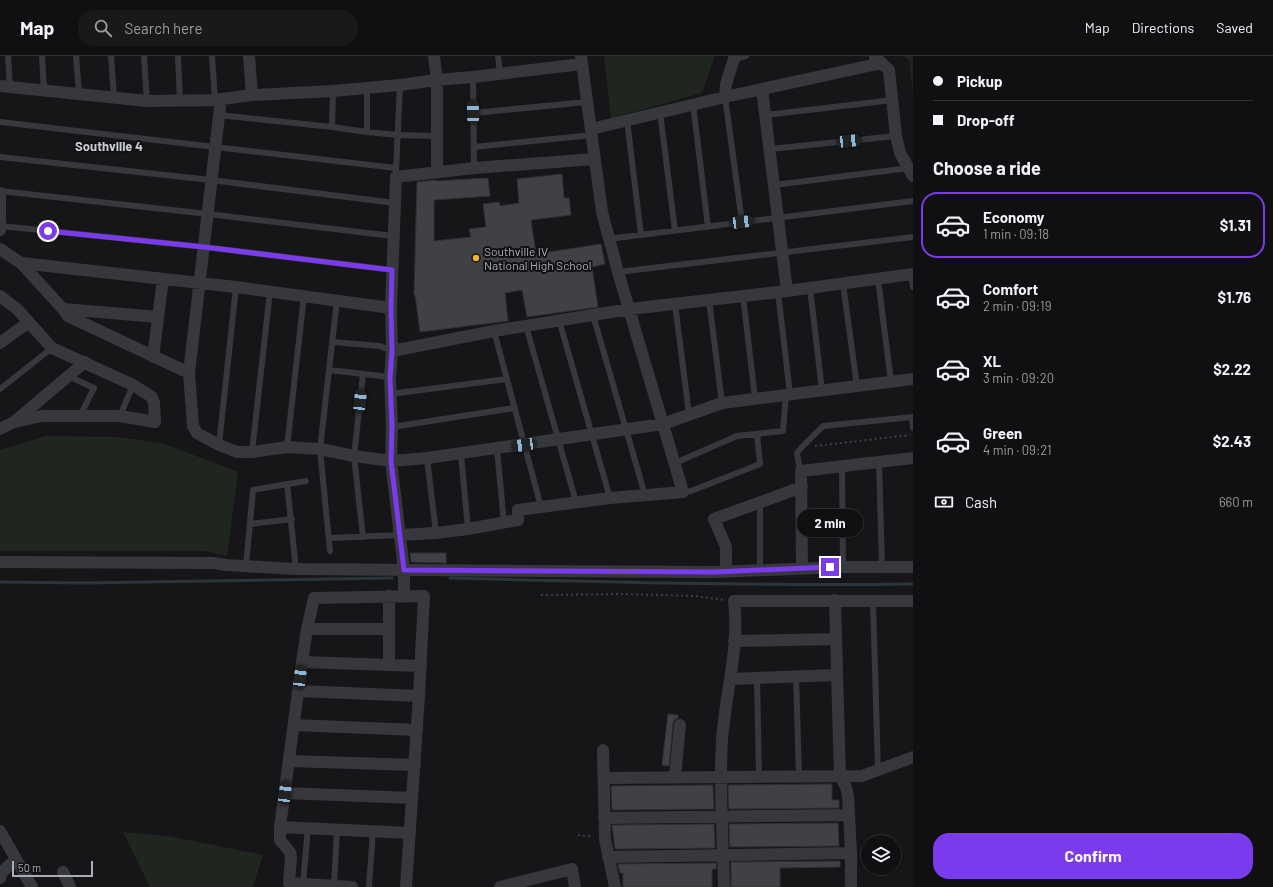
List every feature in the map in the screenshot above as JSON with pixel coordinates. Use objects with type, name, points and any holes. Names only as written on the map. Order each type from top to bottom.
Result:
[{"type":"street","points":[[249,56],[252,95]]},
{"type":"street","points":[[434,56],[437,80],[437,172]]},
{"type":"street","points":[[725,96],[726,84],[739,57]]},
{"type":"street","points":[[592,132],[627,120],[725,96],[762,89],[877,59],[889,70],[896,136],[900,153],[911,172]]},
{"type":"street","points":[[5,86],[147,101],[180,101],[252,95],[333,91],[437,80],[473,78],[581,60],[602,212],[608,239],[683,492],[645,494],[518,510],[518,520],[468,530],[399,535]]},
{"type":"street","points":[[762,89],[783,252],[783,292]]},
{"type":"street","points":[[218,99],[219,115],[189,373],[191,418],[193,426],[197,433],[219,445],[238,452],[252,452],[287,447],[320,449],[354,456],[391,461],[427,458],[663,424],[722,403],[913,379]]},
{"type":"street","points":[[404,596],[404,570],[391,461],[391,308],[396,172],[437,172],[595,158]]},
{"type":"street","points":[[0,192],[0,228]]},
{"type":"street","points":[[0,249],[20,263],[71,318],[189,373]]},
{"type":"street","points":[[20,263],[270,291],[391,308]]},
{"type":"street","points":[[392,351],[494,331],[630,309],[783,292],[912,274]]},
{"type":"street","points":[[153,357],[163,279]]},
{"type":"street","points":[[0,297],[18,310],[52,348],[133,385],[154,399],[155,422],[120,416],[42,416],[14,422]]},
{"type":"street","points":[[63,309],[158,317]]},
{"type":"street","points":[[0,343],[29,322]]},
{"type":"street","points":[[0,429],[14,422],[85,362]]},
{"type":"street","points":[[802,568],[801,471],[913,458]]},
{"type":"street","points":[[726,571],[726,547],[714,519],[802,487]]},
{"type":"street","points":[[0,562],[214,563],[296,569],[404,570],[726,571],[882,566],[913,567]]},
{"type":"street","points":[[389,596],[389,666]]},
{"type":"street","points":[[352,887],[289,883],[290,852],[280,840],[280,827],[302,662],[314,598],[424,596],[420,696],[406,887]]},
{"type":"street","points":[[835,600],[840,776],[846,787],[848,796],[851,887]]},
{"type":"street","points":[[724,887],[721,776],[722,740],[734,641],[736,612],[734,601],[913,601]]},
{"type":"street","points":[[307,629],[389,629]]},
{"type":"street","points":[[734,641],[836,639]]},
{"type":"street","points":[[302,662],[421,666]]},
{"type":"street","points":[[730,679],[837,675]]},
{"type":"street","points":[[298,691],[420,696]]},
{"type":"street","points":[[294,725],[417,730]]},
{"type":"street","points":[[675,777],[680,725]]},
{"type":"street","points":[[603,750],[604,839],[615,887]]},
{"type":"street","points":[[604,778],[862,776],[913,757]]},
{"type":"street","points":[[289,761],[414,764]]},
{"type":"street","points":[[285,793],[412,798]]},
{"type":"street","points":[[604,818],[849,815]]},
{"type":"street","points":[[280,827],[410,833]]},
{"type":"street","points":[[0,831],[32,887]]},
{"type":"street","points":[[608,857],[851,853]]},
{"type":"street","points":[[0,878],[2,872],[16,859]]},
{"type":"street","points":[[500,887],[539,880],[572,869],[575,887]]},
{"type":"street","points":[[64,872],[70,887]]},
{"type":"lane","points":[[5,86],[8,56]]},
{"type":"lane","points":[[42,56],[44,90]]},
{"type":"lane","points":[[76,56],[79,93]]},
{"type":"lane","points":[[111,56],[114,97]]},
{"type":"lane","points":[[144,56],[147,101]]},
{"type":"lane","points":[[178,56],[180,101]]},
{"type":"lane","points":[[212,56],[218,99]]},
{"type":"lane","points":[[498,56],[500,74]]},
{"type":"lane","points":[[473,78],[474,168]]},
{"type":"lane","points":[[0,122],[396,172],[400,85]]},
{"type":"lane","points":[[367,87],[367,132]]},
{"type":"lane","points":[[332,126],[333,91]]},
{"type":"lane","points":[[725,96],[742,222]]},
{"type":"lane","points":[[766,115],[893,100]]},
{"type":"lane","points":[[473,112],[587,102]]},
{"type":"lane","points":[[694,104],[708,227]]},
{"type":"lane","points":[[660,112],[675,231]]},
{"type":"lane","points":[[219,115],[332,126],[367,132],[398,135],[437,136]]},
{"type":"lane","points":[[627,120],[641,235]]},
{"type":"lane","points":[[474,147],[592,132]]},
{"type":"lane","points":[[770,149],[896,136]]},
{"type":"lane","points":[[0,157],[212,180],[395,203]]},
{"type":"lane","points":[[774,185],[911,172]]},
{"type":"lane","points":[[0,192],[208,214],[393,236]]},
{"type":"lane","points":[[608,239],[913,201]]},
{"type":"lane","points":[[0,228],[204,247],[392,270]]},
{"type":"lane","points":[[618,272],[913,237]]},
{"type":"lane","points":[[912,274],[913,287]]},
{"type":"lane","points":[[878,279],[891,382]]},
{"type":"lane","points":[[843,284],[857,386]]},
{"type":"lane","points":[[219,445],[236,287]]},
{"type":"lane","points":[[810,288],[822,390]]},
{"type":"lane","points":[[252,452],[270,291]]},
{"type":"lane","points":[[675,462],[737,436],[783,431],[788,394],[783,292]]},
{"type":"lane","points":[[287,447],[304,296]]},
{"type":"lane","points":[[743,296],[755,398]]},
{"type":"lane","points":[[330,551],[320,449],[337,300]]},
{"type":"lane","points":[[709,300],[722,403]]},
{"type":"lane","points":[[675,304],[689,414]]},
{"type":"lane","points":[[593,315],[645,494]]},
{"type":"lane","points":[[559,320],[610,498]]},
{"type":"lane","points":[[526,326],[576,502]]},
{"type":"lane","points":[[494,331],[541,507]]},
{"type":"lane","points":[[333,342],[380,346],[392,351]]},
{"type":"lane","points":[[0,389],[52,348]]},
{"type":"lane","points":[[329,370],[390,377]]},
{"type":"lane","points":[[363,374],[354,456],[363,537]]},
{"type":"lane","points":[[68,375],[94,388],[80,416]]},
{"type":"lane","points":[[390,394],[506,379]]},
{"type":"lane","points":[[120,416],[133,385]]},
{"type":"lane","points":[[392,427],[514,408]]},
{"type":"lane","points":[[801,471],[797,453],[823,426],[912,417],[913,428]]},
{"type":"lane","points":[[683,492],[690,491],[760,464],[757,434]]},
{"type":"lane","points":[[496,449],[504,522]]},
{"type":"lane","points":[[461,454],[468,530]]},
{"type":"lane","points":[[427,458],[436,533]]},
{"type":"lane","points":[[879,462],[882,566]]},
{"type":"lane","points":[[842,466],[843,567]]},
{"type":"lane","points":[[246,566],[253,490],[306,481]]},
{"type":"lane","points":[[287,484],[292,519],[296,569]]},
{"type":"lane","points":[[760,502],[760,570]]},
{"type":"lane","points":[[250,524],[292,519]]},
{"type":"lane","points":[[329,538],[399,535]]},
{"type":"lane","points":[[873,601],[878,770]]},
{"type":"lane","points":[[796,676],[799,776]]},
{"type":"lane","points":[[757,678],[759,776]]},
{"type":"lane","points":[[304,884],[308,828]]},
{"type":"lane","points":[[334,886],[338,830]]},
{"type":"lane","points":[[370,887],[373,831]]},
{"type":"path","points":[[801,448],[913,435]]},
{"type":"path","points":[[541,595],[622,594],[696,596],[734,601]]},
{"type":"path","points":[[578,835],[604,839]]},
{"type":"shaded area","points":[[604,56],[715,56],[702,93],[611,118]]},
{"type":"shaded area","points":[[904,56],[913,56],[913,95],[909,60]]},
{"type":"shaded area","points":[[46,436],[119,437],[165,444],[238,472],[227,556],[205,551],[0,551],[0,450]]},
{"type":"shaded area","points":[[123,832],[168,836],[263,855],[253,887],[150,887]]},
{"type":"building","name":"Southville IV National High School","points":[[562,174],[564,198],[569,198],[571,215],[531,220],[536,254],[601,244],[605,264],[592,267],[598,307],[527,317],[522,290],[505,293],[508,321],[420,332],[414,295],[417,182],[488,178],[490,196],[434,200],[434,241],[471,237],[469,229],[486,227],[483,204],[499,202],[500,206],[519,203],[517,179]]},
{"type":"building","points":[[410,553],[446,553],[446,563],[411,562]]},
{"type":"building","points":[[668,714],[678,715],[678,718],[674,720],[673,724],[669,766],[662,765]]},
{"type":"building","points":[[832,784],[832,800],[839,800],[839,808],[729,809],[728,785]]},
{"type":"building","points":[[713,785],[714,809],[612,810],[611,786]]},
{"type":"building","points":[[838,823],[839,846],[730,847],[729,824]]},
{"type":"building","points":[[714,824],[715,848],[615,849],[612,825]]},
{"type":"building","points":[[840,861],[840,867],[780,868],[780,887],[731,887],[731,862]]},
{"type":"building","points":[[716,863],[716,869],[712,869],[712,887],[623,887],[623,873],[620,873],[618,864]]},
{"type":"waterway","points":[[0,582],[84,583],[392,578]]},
{"type":"waterway","points":[[450,578],[739,584],[913,584]]},
{"type":"place","name":"Southville IV National High School","points":[[476,258]]},
{"type":"district","name":"Southville 4","points":[[109,146]]},
{"type":"route","points":[[48,231],[204,247],[392,270],[392,351],[390,377],[392,427],[391,461],[404,570],[715,572],[830,567]]}]
